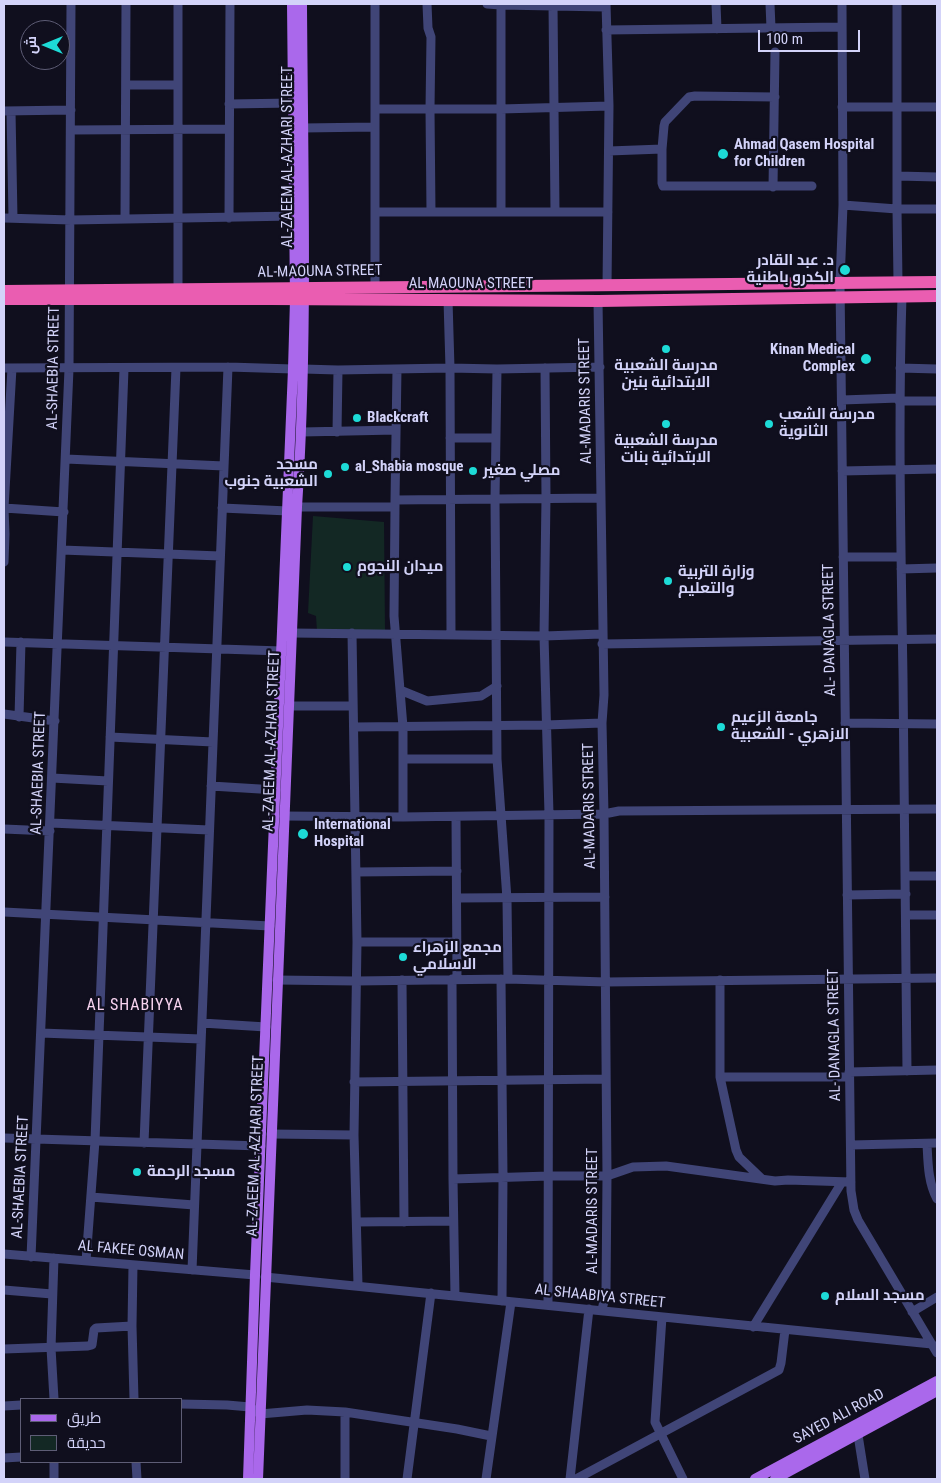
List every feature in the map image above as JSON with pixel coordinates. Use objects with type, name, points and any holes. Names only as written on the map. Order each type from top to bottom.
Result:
[{"type":"highway","name":"AL-MAOUNA STREET","points":[[4,290],[70,294],[178,289],[299,294],[375,287],[937,282]]},
{"type":"highway","name":"AL MAOUNA STREET","points":[[4,299],[70,294],[299,294],[448,300],[598,301],[937,296]]},
{"type":"main road","name":"AL-ZAEEM AL-AZHARI STREET","points":[[292,4],[294,216],[299,294]]},
{"type":"main road","name":"AL-ZAEEM AL-AZHARI STREET","points":[[258,1479],[260,1414],[260,1146],[282,651],[292,509],[298,369],[303,128],[302,4]]},
{"type":"main road","name":"AL-ZAEEM AL-AZHARI STREET","points":[[248,1479],[250,1407],[271,1134],[292,633],[292,509],[302,432],[298,369]]},
{"type":"main road","name":"SAYED ALI ROAD","points":[[778,1476],[937,1381]]},
{"type":"main road","name":"SAYED ALI ROAD","points":[[755,1479],[778,1476],[858,1435],[937,1391]]},
{"type":"street","name":"AL-SHAEBIA STREET","points":[[31,1256],[70,369],[71,4]]},
{"type":"street","points":[[125,218],[126,4]]},
{"type":"street","points":[[178,4],[178,289]]},
{"type":"street","points":[[229,218],[230,4]]},
{"type":"street","points":[[375,4],[375,287]]},
{"type":"street","points":[[427,4],[428,28],[431,37],[431,212]]},
{"type":"street","points":[[487,4],[606,5],[609,106],[607,286]]},
{"type":"street","points":[[716,4],[717,29]]},
{"type":"street","points":[[770,4],[771,28]]},
{"type":"street","name":"AL- DANAGLA STREET","points":[[842,4],[843,205],[840,297],[851,1145],[846,1182],[858,1220],[937,1353]]},
{"type":"street","points":[[897,4],[898,282]]},
{"type":"street","points":[[501,5],[501,211]]},
{"type":"street","points":[[553,5],[555,212]]},
{"type":"street","points":[[606,30],[842,27]]},
{"type":"street","points":[[773,186],[775,52]]},
{"type":"street","points":[[126,85],[178,85]]},
{"type":"street","points":[[775,97],[689,97],[665,122],[662,149],[663,186],[812,186]]},
{"type":"street","points":[[229,104],[293,103]]},
{"type":"street","points":[[375,109],[430,110],[609,106]]},
{"type":"street","points":[[842,107],[937,106]]},
{"type":"street","points":[[71,110],[8,111],[9,218],[71,220],[294,216]]},
{"type":"street","points":[[303,128],[375,127]]},
{"type":"street","points":[[71,130],[229,129]]},
{"type":"street","points":[[609,151],[662,149]]},
{"type":"street","points":[[898,176],[937,177]]},
{"type":"street","points":[[843,205],[937,209]]},
{"type":"street","points":[[375,212],[608,212]]},
{"type":"street","points":[[902,296],[899,470],[907,1071]]},
{"type":"street","points":[[448,300],[451,635]]},
{"type":"street","name":"AL-MADARIS STREET","points":[[598,301],[604,695],[602,723],[607,1176],[606,1292],[602,1310]]},
{"type":"street","points":[[4,562],[8,368],[338,370],[600,367]]},
{"type":"street","points":[[144,1142],[176,368]]},
{"type":"street","points":[[192,1270],[228,368]]},
{"type":"street","points":[[545,368],[544,636],[549,814],[548,1305]]},
{"type":"street","points":[[900,368],[937,368]]},
{"type":"street","points":[[86,1261],[95,1141],[124,369]]},
{"type":"street","points":[[397,369],[394,616],[397,634],[403,727],[403,817]]},
{"type":"street","points":[[486,1479],[506,1302],[502,1080],[507,898],[497,759],[495,499],[497,369]]},
{"type":"street","points":[[338,370],[338,432]]},
{"type":"street","points":[[842,400],[899,398],[899,401],[937,401]]},
{"type":"street","points":[[302,432],[396,430]]},
{"type":"street","points":[[450,438],[496,438]]},
{"type":"street","points":[[66,459],[224,466]]},
{"type":"street","points":[[842,471],[937,469]]},
{"type":"street","points":[[222,508],[292,509],[449,500],[601,498]]},
{"type":"street","points":[[4,508],[64,512]]},
{"type":"street","points":[[62,550],[220,556]]},
{"type":"street","points":[[843,557],[901,557]]},
{"type":"street","points":[[901,569],[937,568]]},
{"type":"street","points":[[292,633],[544,636],[733,643],[937,639]]},
{"type":"street","points":[[352,634],[357,942],[354,1135],[358,1285]]},
{"type":"street","points":[[4,642],[282,651]]},
{"type":"street","points":[[19,717],[21,642]]},
{"type":"street","points":[[400,690],[428,701],[481,696],[497,686]]},
{"type":"street","points":[[289,706],[353,706]]},
{"type":"street","points":[[4,714],[55,721]]},
{"type":"street","points":[[354,727],[602,723]]},
{"type":"street","points":[[845,723],[937,724]]},
{"type":"street","points":[[110,737],[213,742]]},
{"type":"street","points":[[403,759],[497,759]]},
{"type":"street","points":[[52,778],[108,781]]},
{"type":"street","points":[[211,786],[276,790]]},
{"type":"street","points":[[284,816],[501,816],[604,814],[619,811],[937,808]]},
{"type":"street","points":[[455,1296],[452,1080],[454,979],[457,942],[456,816]]},
{"type":"street","points":[[4,829],[107,826],[209,830]]},
{"type":"street","points":[[356,872],[457,871]]},
{"type":"street","points":[[905,876],[937,876]]},
{"type":"street","points":[[847,895],[906,894]]},
{"type":"street","points":[[457,898],[605,896]]},
{"type":"street","points":[[4,912],[270,926]]},
{"type":"street","points":[[906,915],[937,915]]},
{"type":"street","points":[[357,942],[457,942]]},
{"type":"street","points":[[277,980],[504,979],[606,982],[937,978]]},
{"type":"street","points":[[402,980],[404,1222]]},
{"type":"street","points":[[720,980],[720,1077],[736,1150],[739,1157],[761,1178]]},
{"type":"street","points":[[202,1023],[266,1027]]},
{"type":"street","points":[[41,1034],[201,1039]]},
{"type":"street","points":[[720,1077],[849,1075],[937,1070]]},
{"type":"street","points":[[354,1082],[606,1079]]},
{"type":"street","points":[[271,1134],[354,1135]]},
{"type":"street","points":[[4,1138],[260,1146]]},
{"type":"street","points":[[851,1145],[937,1143]]},
{"type":"street","points":[[927,1144],[929,1176],[937,1199]]},
{"type":"street","points":[[453,1179],[607,1176],[633,1168],[666,1166],[775,1181],[846,1182]]},
{"type":"street","points":[[753,1327],[846,1182]]},
{"type":"street","points":[[91,1197],[194,1205]]},
{"type":"street","points":[[356,1222],[453,1221]]},
{"type":"street","name":"AL FAKEE OSMAN","points":[[4,1254],[260,1276]]},
{"type":"street","points":[[54,1258],[51,1348],[54,1398]]},
{"type":"street","points":[[133,1265],[134,1398]]},
{"type":"street","name":"AL SHAABIYA STREET","points":[[260,1276],[932,1344]]},
{"type":"street","points":[[4,1290],[52,1294]]},
{"type":"street","points":[[407,1479],[431,1293]]},
{"type":"street","points":[[912,1312],[937,1297]]},
{"type":"street","points":[[570,1479],[590,1308]]},
{"type":"street","points":[[662,1317],[655,1422],[683,1479]]},
{"type":"street","points":[[4,1349],[92,1345],[96,1328],[132,1326]]},
{"type":"street","points":[[576,1479],[779,1370],[785,1330]]},
{"type":"street","points":[[182,1404],[227,1404],[250,1407],[260,1414],[307,1410],[345,1412],[491,1436]]},
{"type":"street","points":[[4,1406],[20,1405]]},
{"type":"street","points":[[344,1479],[345,1412]]},
{"type":"street","points":[[858,1435],[865,1479]]},
{"type":"street","points":[[4,1458],[20,1457]]},
{"type":"street","points":[[54,1463],[54,1479]]},
{"type":"street","points":[[136,1463],[137,1479]]},
{"type":"green space","name":"ميدان النجوم","points":[[313,516],[384,522],[385,630],[317,631],[316,616],[308,613]]},
{"type":"place","name":"Ahmad Qasem Hospital for Children","points":[[723,154]]},
{"type":"place","name":"د. عبد القادر الكدرو باطنية","points":[[845,270]]},
{"type":"place","name":"مدرسة الشعبية الابتدائية بنين","points":[[666,349]]},
{"type":"place","name":"Kinan Medical Complex","points":[[866,359]]},
{"type":"place","name":"Blackcraft","points":[[357,418]]},
{"type":"place","name":"مدرسة الشعبية الابتدائية بنات","points":[[666,424]]},
{"type":"place","name":"مدرسة الشعب الثانوية","points":[[769,424]]},
{"type":"place","name":"al_Shabia mosque","points":[[345,467]]},
{"type":"place","name":"مصلي صغير","points":[[473,471]]},
{"type":"place","name":"مسجد الشعبية جنوب","points":[[328,474]]},
{"type":"place","name":"ميدان النجوم","points":[[347,567]]},
{"type":"place","name":"وزارة التربية والتعليم","points":[[668,581]]},
{"type":"place","name":"جامعة الزعيم الازهري - الشعبية","points":[[721,727]]},
{"type":"place","name":"International Hospital","points":[[303,834]]},
{"type":"place","name":"مجمع الزهراء الاسلامي","points":[[403,957]]},
{"type":"place","name":"مسجد الرحمة","points":[[137,1172]]},
{"type":"place","name":"مسجد السلام","points":[[825,1296]]},
{"type":"district","name":"AL SHABIYYA","points":[[135,1006]]}]
